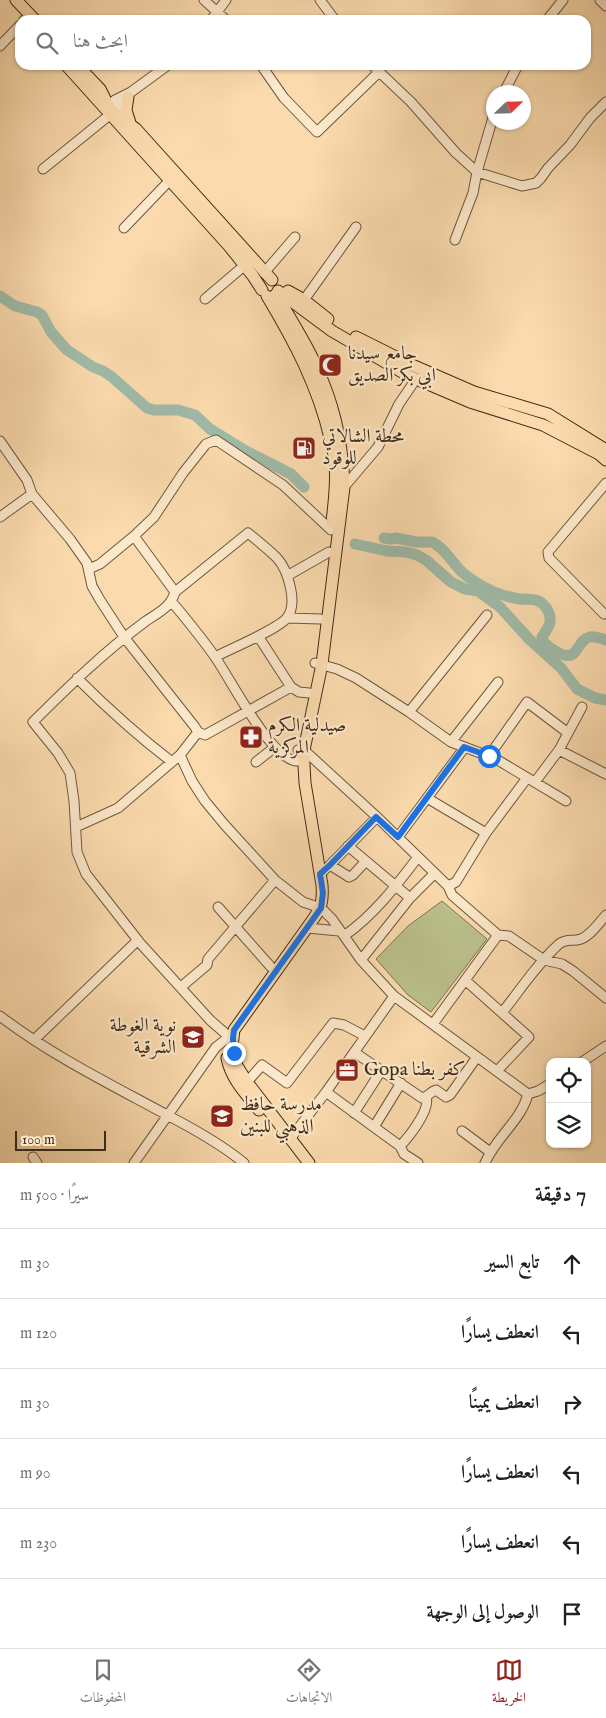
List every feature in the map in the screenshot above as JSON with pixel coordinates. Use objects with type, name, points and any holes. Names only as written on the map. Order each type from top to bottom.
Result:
[{"type":"main road","points":[[7,0],[20,15]]},
{"type":"main road","points":[[16,0],[30,15]]},
{"type":"main road","points":[[72,70],[86,81]]},
{"type":"main road","points":[[80,70],[109,110],[170,180],[245,265],[271,287],[354,345],[416,379],[470,402],[543,425],[604,452]]},
{"type":"main road","points":[[130,95],[126,110],[130,123]]},
{"type":"main road","points":[[109,110],[130,123],[271,287],[310,353],[324,383],[333,411],[343,464],[344,487],[319,664],[300,754],[323,893],[307,928],[234,1030],[232,1046],[235,1059],[247,1082],[309,1163]]},
{"type":"main road","points":[[271,287],[304,300],[364,342],[474,392],[548,414],[604,452]]},
{"type":"main road","points":[[271,287],[311,377],[324,413],[335,463],[336,486],[321,619],[319,664],[309,693],[300,754],[298,788],[316,890],[317,907],[240,1010],[226,1037],[228,1063],[240,1086],[300,1163]]},
{"type":"street","points":[[204,0],[221,15]]},
{"type":"street","points":[[214,15],[226,0]]},
{"type":"street","points":[[320,0],[331,15]]},
{"type":"street","points":[[551,15],[563,0]]},
{"type":"street","points":[[600,0],[606,6]]},
{"type":"street","points":[[0,46],[15,30]]},
{"type":"street","points":[[43,168],[109,110],[162,70]]},
{"type":"street","points":[[264,70],[284,98],[317,132],[373,70]]},
{"type":"street","points":[[377,70],[411,102],[456,152],[477,172],[522,186],[536,183],[570,146],[590,118],[606,102]]},
{"type":"street","points":[[508,85],[515,70]]},
{"type":"street","points":[[455,240],[473,193],[489,130]]},
{"type":"street","points":[[124,228],[170,180]]},
{"type":"street","points":[[304,300],[356,227]]},
{"type":"street","points":[[271,287],[295,237]]},
{"type":"street","points":[[205,299],[245,265]]},
{"type":"street","points":[[344,487],[378,447],[399,404],[416,379]]},
{"type":"street","points":[[89,569],[100,564],[154,517],[164,504],[171,489],[206,444],[216,440],[283,485],[331,530]]},
{"type":"street","points":[[0,441],[27,480],[32,494],[70,539],[87,563],[92,586],[124,637],[198,732],[204,735],[291,687]]},
{"type":"street","points":[[604,614],[549,558],[548,552],[606,483]]},
{"type":"street","points":[[0,518],[32,494]]},
{"type":"street","points":[[134,1163],[216,1047],[226,1037],[138,940],[86,874],[77,852],[74,801],[70,773],[58,753],[33,722],[77,678],[124,637],[172,602],[174,592],[248,533],[278,559],[287,576],[292,598],[290,612],[281,623],[215,657]]},
{"type":"street","points":[[134,536],[174,592]]},
{"type":"street","points":[[287,576],[329,552]]},
{"type":"street","points":[[172,602],[215,657],[248,710],[275,747],[287,758],[292,761],[300,754],[376,817],[448,886],[452,894],[498,934],[509,936],[544,960],[562,964],[606,998]]},
{"type":"street","points":[[409,712],[487,615]]},
{"type":"street","points":[[287,618],[321,619]]},
{"type":"street","points":[[258,636],[291,687],[299,692],[309,693]]},
{"type":"street","points":[[319,664],[356,678],[451,742],[489,756],[566,801]]},
{"type":"street","points":[[77,678],[144,741],[172,762]]},
{"type":"street","points":[[451,742],[498,682]]},
{"type":"street","points":[[489,756],[526,702],[568,733]]},
{"type":"street","points":[[448,886],[456,882],[486,833],[558,750],[582,707]]},
{"type":"street","points":[[76,827],[118,808],[180,755],[198,732]]},
{"type":"street","points":[[256,762],[275,747]]},
{"type":"street","points":[[398,837],[464,747]]},
{"type":"street","points":[[558,750],[606,774]]},
{"type":"street","points":[[180,755],[192,781],[205,801],[275,880],[303,902],[317,907],[332,919],[361,960],[394,996],[528,1094]]},
{"type":"street","points":[[427,798],[486,833]]},
{"type":"street","points":[[320,874],[376,817]]},
{"type":"street","points":[[348,846],[410,898]]},
{"type":"street","points":[[307,928],[342,933],[357,927],[396,886],[418,857]]},
{"type":"street","points":[[330,865],[349,877],[366,862]]},
{"type":"street","points":[[361,960],[410,898],[434,874]]},
{"type":"street","points":[[181,987],[207,965],[208,959],[275,880]]},
{"type":"street","points":[[218,907],[271,967]]},
{"type":"street","points":[[502,1013],[544,960],[561,942],[569,939],[578,940],[584,938],[606,915]]},
{"type":"street","points":[[433,1024],[498,934]]},
{"type":"street","points":[[34,1040],[138,940]]},
{"type":"street","points":[[464,980],[529,1037],[497,1071]]},
{"type":"street","points":[[290,1139],[394,996]]},
{"type":"street","points":[[0,1016],[34,1040],[82,1069],[212,1140],[244,1163]]},
{"type":"street","points":[[247,1082],[262,1064],[287,1083],[333,1023],[344,1025],[365,1036]]},
{"type":"street","points":[[588,1058],[606,1046]]},
{"type":"street","points":[[354,1052],[422,1098],[436,1090],[446,1097],[450,1096],[477,1057]]},
{"type":"street","points":[[354,1113],[381,1071]]},
{"type":"street","points":[[374,1127],[401,1083]]},
{"type":"street","points":[[528,1094],[546,1086]]},
{"type":"street","points":[[326,1092],[400,1146],[404,1154],[418,1163]]},
{"type":"street","points":[[485,1163],[490,1152],[524,1108],[528,1094]]},
{"type":"street","points":[[400,1146],[426,1109],[428,1102],[426,1097]]},
{"type":"street","points":[[462,1131],[490,1152]]},
{"type":"green space","points":[[442,901],[487,939],[431,1012],[408,995],[376,959],[408,926]]},
{"type":"waterway","points":[[0,296],[15,306],[42,315],[51,332],[67,350],[112,377],[147,408],[154,410],[178,410],[195,415],[210,429],[244,450],[291,474],[304,487]]},
{"type":"waterway","points":[[384,538],[432,542],[443,550],[462,572],[485,588],[510,597],[535,600],[541,603],[547,609],[550,617],[549,624],[542,637],[543,641],[557,652],[571,655],[590,637],[606,640]]},
{"type":"waterway","points":[[355,544],[417,555],[426,560],[451,582],[465,589],[478,591],[500,607],[529,639],[561,668],[577,689],[595,698],[606,700]]},
{"type":"place","name":"جامع سيدنا ابي بكر الصديق","points":[[330,365]]},
{"type":"place","name":"محطة الشالاتي للوقود","points":[[304,448]]},
{"type":"place","name":"صيدلية الكرم المركزية","points":[[251,737]]},
{"type":"place","name":"نوية الغوطة الشرقية","points":[[193,1037]]},
{"type":"place","name":"Gopa كفر بطنا","points":[[347,1070]]},
{"type":"place","name":"مدرسة حافظ الذهبي للبنين","points":[[222,1116]]},
{"type":"route","points":[[234,1053],[232,1046],[234,1030],[321,908],[323,893],[320,874],[376,817],[398,837],[464,747],[489,756]]}]
